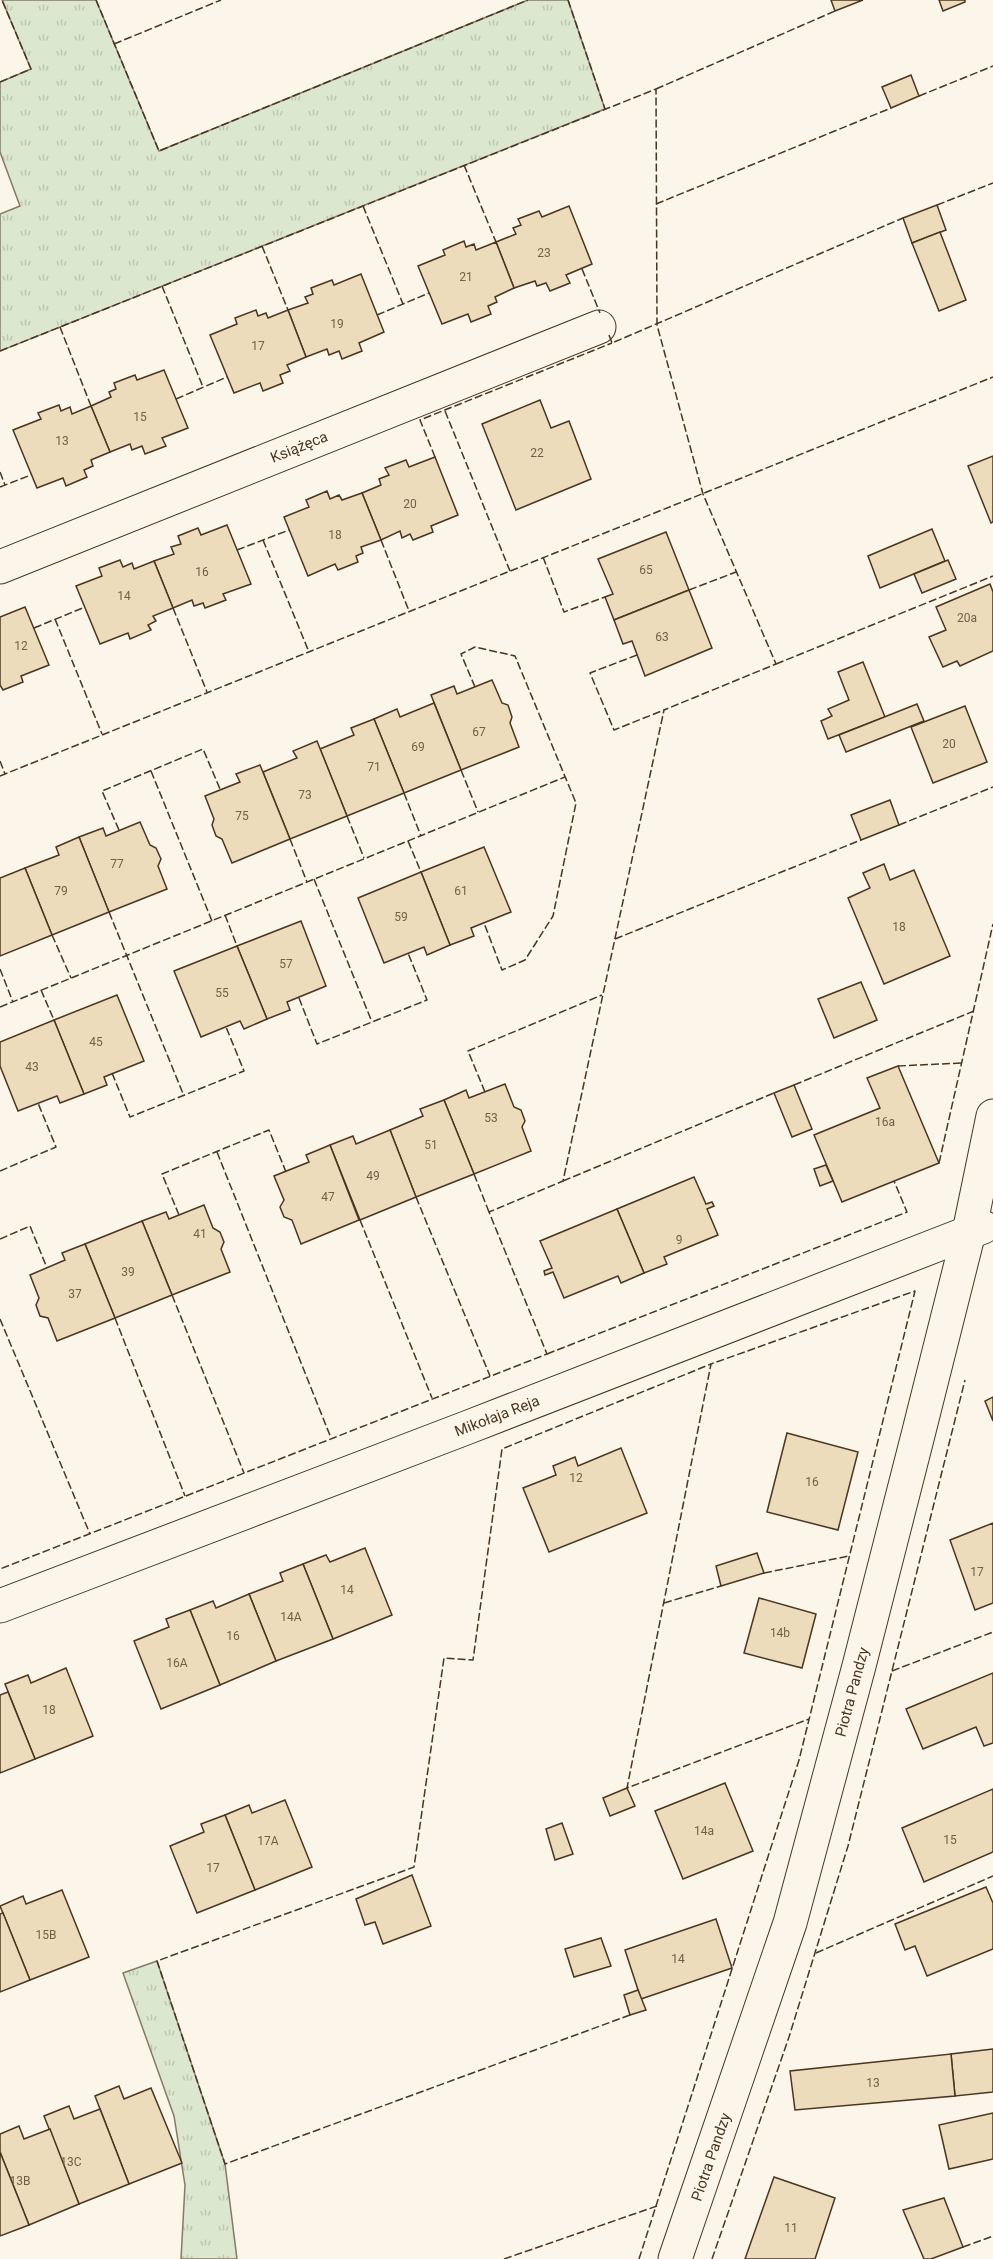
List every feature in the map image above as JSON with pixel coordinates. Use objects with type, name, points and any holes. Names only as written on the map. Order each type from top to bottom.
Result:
[{"type":"street","name":"Książęca","points":[[0,567],[599,327]]},
{"type":"street","name":"Piotra Pandzy","points":[[675,2259],[790,1923],[865,1643],[981,1228],[993,1116]]},
{"type":"street","name":"Mikołaja Reja","points":[[0,1606],[981,1228]]},
{"type":"green space","points":[[2,0],[96,0],[159,151],[528,0],[568,0],[605,109],[0,351],[0,214],[20,206],[0,152],[0,82],[31,69]]},
{"type":"green space","points":[[157,1961],[225,2164],[237,2259],[181,2259],[185,2185],[174,2116],[123,1973]]},
{"type":"building","points":[[831,0],[863,0],[835,11]]},
{"type":"building","points":[[939,0],[965,0],[965,2],[943,11]]},
{"type":"building","points":[[911,75],[919,96],[891,108],[882,87]]},
{"type":"building","points":[[937,205],[946,230],[912,243],[903,218]]},
{"type":"building","points":[[569,206],[592,264],[566,275],[570,283],[550,291],[546,283],[537,286],[535,281],[514,288],[496,242],[516,234],[513,228],[521,225],[518,219],[539,211],[542,217]]},
{"type":"building","points":[[940,232],[966,300],[939,311],[912,243]]},
{"type":"building","points":[[464,241],[466,247],[474,244],[476,250],[496,242],[514,288],[495,297],[497,302],[488,306],[491,314],[471,322],[468,314],[442,324],[418,266],[445,255],[443,250]]},
{"type":"building","points":[[361,274],[384,332],[359,343],[362,351],[342,359],[339,351],[329,355],[327,349],[306,357],[288,310],[308,303],[305,297],[313,294],[311,288],[332,280],[334,285]]},
{"type":"building","points":[[256,310],[258,316],[266,313],[268,318],[288,310],[306,357],[287,365],[290,371],[280,375],[283,383],[263,391],[260,383],[234,393],[210,335],[237,324],[235,318]]},
{"type":"building","points":[[164,370],[188,428],[162,438],[166,446],[145,454],[142,446],[132,450],[130,444],[110,452],[91,406],[111,397],[109,392],[116,389],[114,383],[135,375],[137,380]]},
{"type":"building","points":[[540,400],[551,428],[569,421],[591,479],[516,510],[482,424]]},
{"type":"building","points":[[59,405],[61,411],[70,407],[72,414],[91,406],[110,452],[91,460],[93,466],[84,470],[87,477],[66,486],[63,478],[37,488],[13,430],[41,419],[38,413]]},
{"type":"building","points":[[993,456],[993,522],[991,523],[968,466]]},
{"type":"building","points":[[435,457],[458,515],[431,526],[433,532],[413,540],[410,534],[402,538],[400,531],[381,540],[362,493],[381,485],[379,479],[389,475],[385,468],[406,460],[409,467]]},
{"type":"building","points":[[327,491],[330,499],[339,495],[342,500],[362,493],[381,540],[361,547],[363,553],[356,556],[358,562],[338,570],[335,564],[308,576],[284,517],[309,507],[306,500]]},
{"type":"building","points":[[227,525],[251,584],[223,594],[226,600],[205,608],[203,603],[194,606],[192,600],[173,608],[154,561],[174,554],[171,547],[181,544],[178,536],[198,528],[201,535]]},
{"type":"building","points":[[932,529],[945,561],[880,588],[868,556]]},
{"type":"building","points":[[666,532],[689,590],[614,620],[605,597],[613,594],[598,559]]},
{"type":"building","points":[[120,560],[123,567],[132,563],[134,569],[154,561],[173,608],[153,616],[156,621],[148,625],[151,630],[130,639],[128,633],[100,644],[76,586],[102,576],[99,568]]},
{"type":"building","points":[[948,560],[956,579],[922,593],[914,574]]},
{"type":"building","points":[[990,584],[993,592],[993,651],[960,666],[957,661],[943,667],[929,637],[946,630],[936,607]]},
{"type":"building","points":[[689,590],[712,648],[645,676],[632,641],[623,644],[614,620]]},
{"type":"building","points":[[25,607],[49,665],[21,676],[23,682],[3,690],[0,685],[0,617]]},
{"type":"building","points":[[863,662],[885,717],[828,739],[821,721],[832,716],[828,709],[849,700],[838,672]]},
{"type":"building","points":[[492,680],[502,703],[508,705],[512,717],[510,723],[519,747],[461,770],[431,695],[454,686],[457,694]]},
{"type":"building","points":[[434,703],[461,770],[404,793],[374,719],[397,709],[400,717]]},
{"type":"building","points":[[917,704],[924,721],[846,752],[839,735]]},
{"type":"building","points":[[965,706],[987,762],[933,783],[911,727]]},
{"type":"building","points":[[374,719],[404,793],[347,816],[320,749],[354,735],[351,728]]},
{"type":"building","points":[[317,741],[347,816],[290,839],[263,772],[297,758],[293,751]]},
{"type":"building","points":[[260,765],[290,839],[232,863],[222,839],[216,836],[212,825],[214,819],[205,796],[240,782],[236,774]]},
{"type":"building","points":[[890,800],[899,825],[861,840],[851,815]]},
{"type":"building","points":[[140,822],[150,845],[156,848],[161,859],[158,866],[167,889],[109,912],[79,837],[103,828],[106,836]]},
{"type":"building","points":[[79,837],[109,912],[52,935],[25,868],[59,855],[56,847]]},
{"type":"building","points":[[484,847],[511,912],[471,928],[474,936],[450,945],[421,872]]},
{"type":"building","points":[[884,864],[890,880],[914,870],[950,956],[884,984],[848,898],[870,888],[863,873]]},
{"type":"building","points":[[25,868],[52,935],[0,956],[0,878]]},
{"type":"building","points":[[421,872],[450,945],[427,955],[424,947],[384,963],[358,898]]},
{"type":"building","points":[[301,921],[326,986],[287,1002],[290,1010],[267,1019],[237,946]]},
{"type":"building","points":[[237,946],[267,1019],[244,1029],[240,1021],[201,1037],[174,971]]},
{"type":"building","points":[[861,982],[877,1020],[834,1038],[818,999]]},
{"type":"building","points":[[117,995],[144,1061],[104,1077],[107,1085],[84,1094],[54,1020]]},
{"type":"building","points":[[54,1020],[84,1094],[60,1103],[57,1096],[18,1111],[0,1066],[0,1042]]},
{"type":"building","points":[[898,1066],[939,1163],[842,1202],[814,1135],[880,1108],[867,1078]]},
{"type":"building","points":[[505,1084],[514,1107],[521,1110],[525,1121],[522,1127],[531,1151],[474,1174],[444,1100],[466,1090],[469,1098]]},
{"type":"building","points":[[794,1085],[812,1129],[792,1137],[774,1093]]},
{"type":"building","points":[[444,1100],[474,1174],[416,1197],[390,1130],[423,1116],[420,1109]]},
{"type":"building","points":[[390,1130],[416,1197],[360,1220],[330,1145],[353,1136],[356,1144]]},
{"type":"building","points":[[330,1145],[359,1220],[301,1244],[292,1220],[284,1217],[280,1207],[284,1200],[274,1176],[309,1162],[306,1155]]},
{"type":"building","points":[[826,1165],[833,1181],[820,1186],[814,1169]]},
{"type":"building","points":[[694,1177],[706,1204],[712,1202],[714,1206],[707,1209],[718,1235],[664,1257],[667,1264],[644,1273],[617,1209]]},
{"type":"building","points":[[204,1205],[213,1228],[220,1232],[224,1242],[221,1249],[230,1272],[172,1295],[142,1221],[166,1212],[169,1219]]},
{"type":"building","points":[[617,1209],[644,1273],[621,1283],[618,1276],[564,1298],[553,1272],[545,1275],[544,1271],[552,1268],[540,1241]]},
{"type":"building","points":[[142,1221],[172,1295],[115,1318],[85,1244]]},
{"type":"building","points":[[85,1244],[115,1318],[57,1341],[48,1318],[40,1316],[36,1305],[39,1298],[30,1275],[65,1260],[62,1253]]},
{"type":"building","points":[[993,1397],[993,1421],[985,1401]]},
{"type":"building","points":[[787,1433],[858,1452],[838,1530],[767,1512]]},
{"type":"building","points":[[621,1448],[647,1513],[549,1552],[523,1488],[556,1475],[553,1466],[575,1457],[578,1466]]},
{"type":"building","points":[[993,1523],[993,1603],[975,1610],[950,1540]]},
{"type":"building","points":[[365,1548],[392,1615],[333,1639],[303,1564],[326,1555],[330,1562]]},
{"type":"building","points":[[757,1553],[764,1573],[721,1586],[716,1566]]},
{"type":"building","points":[[303,1564],[333,1639],[276,1661],[249,1594],[283,1581],[280,1573]]},
{"type":"building","points":[[249,1594],[276,1661],[220,1685],[190,1610],[213,1601],[216,1608]]},
{"type":"building","points":[[759,1598],[816,1614],[802,1668],[744,1653]]},
{"type":"building","points":[[190,1610],[220,1685],[161,1709],[134,1641],[169,1627],[166,1619]]},
{"type":"building","points":[[66,1668],[93,1736],[35,1759],[5,1684],[28,1675],[31,1683]]},
{"type":"building","points":[[993,1673],[993,1743],[984,1746],[976,1727],[923,1749],[906,1709]]},
{"type":"building","points":[[8,1692],[35,1759],[0,1773],[0,1695]]},
{"type":"building","points":[[725,1783],[753,1851],[683,1879],[655,1811]]},
{"type":"building","points":[[627,1788],[635,1806],[610,1816],[603,1798]]},
{"type":"building","points":[[993,1789],[993,1852],[924,1882],[902,1828]]},
{"type":"building","points":[[285,1800],[312,1867],[255,1890],[225,1815],[249,1805],[252,1813]]},
{"type":"building","points":[[225,1815],[255,1890],[197,1913],[170,1846],[204,1832],[201,1824]]},
{"type":"building","points":[[562,1823],[573,1854],[555,1860],[546,1829]]},
{"type":"building","points":[[412,1875],[431,1926],[383,1944],[375,1922],[365,1925],[356,1899]]},
{"type":"building","points":[[986,1887],[993,1903],[993,1949],[927,1976],[915,1946],[905,1950],[895,1924]]},
{"type":"building","points":[[62,1890],[89,1957],[30,1980],[0,1906],[23,1896],[26,1904]]},
{"type":"building","points":[[3,1913],[30,1980],[0,1992],[0,1914]]},
{"type":"building","points":[[716,1919],[732,1968],[641,1999],[625,1950]]},
{"type":"building","points":[[601,1938],[611,1966],[574,1977],[565,1949]]},
{"type":"building","points":[[638,1990],[646,2010],[630,2015],[624,1995]]},
{"type":"building","points":[[993,2049],[993,2092],[955,2096],[951,2054]]},
{"type":"building","points":[[951,2054],[955,2096],[795,2110],[790,2071]]},
{"type":"building","points":[[119,2086],[124,2099],[151,2088],[182,2163],[129,2184],[95,2096]]},
{"type":"building","points":[[69,2106],[74,2119],[100,2109],[129,2184],[79,2204],[44,2116]]},
{"type":"building","points":[[993,2113],[993,2159],[949,2169],[939,2125]]},
{"type":"building","points":[[19,2126],[24,2139],[50,2129],[79,2204],[29,2225],[0,2152],[0,2134]]},
{"type":"building","points":[[0,2152],[29,2225],[0,2236]]},
{"type":"building","points":[[774,2177],[835,2198],[815,2259],[745,2259]]},
{"type":"building","points":[[944,2198],[963,2247],[931,2259],[924,2259],[903,2210]]},
{"type":"fence","points":[[0,82],[31,69],[2,0]]},
{"type":"fence","points":[[96,0],[159,151],[528,0]]},
{"type":"fence","points":[[114,44],[221,0]]},
{"type":"fence","points":[[568,0],[605,109]]},
{"type":"fence","points":[[656,89],[835,11]]},
{"type":"fence","points":[[919,96],[993,66]]},
{"type":"fence","points":[[0,351],[656,89],[657,325],[703,494],[776,664],[664,710],[563,1181],[489,1212],[547,1354],[0,1569]]},
{"type":"fence","points":[[656,204],[891,108]]},
{"type":"fence","points":[[464,165],[496,242]]},
{"type":"fence","points":[[937,205],[993,183]]},
{"type":"fence","points":[[363,206],[403,304]]},
{"type":"fence","points":[[609,335],[612,343],[903,218]]},
{"type":"fence","points":[[262,246],[288,310]]},
{"type":"fence","points":[[582,269],[600,313]]},
{"type":"fence","points":[[162,286],[203,387]]},
{"type":"fence","points":[[377,315],[429,293]]},
{"type":"fence","points":[[60,327],[91,406]]},
{"type":"fence","points":[[435,457],[420,420],[612,343]]},
{"type":"fence","points":[[176,399],[227,377]]},
{"type":"fence","points":[[0,776],[993,377]]},
{"type":"fence","points":[[445,411],[510,571]]},
{"type":"fence","points":[[0,472],[5,485]]},
{"type":"fence","points":[[0,487],[31,475]]},
{"type":"fence","points":[[237,550],[289,530]]},
{"type":"fence","points":[[263,540],[309,652]]},
{"type":"fence","points":[[381,540],[409,611]]},
{"type":"fence","points":[[543,557],[564,612],[605,597]]},
{"type":"fence","points":[[689,590],[736,572]]},
{"type":"fence","points":[[776,664],[993,576]]},
{"type":"fence","points":[[34,628],[85,607]]},
{"type":"fence","points":[[173,608],[207,692]]},
{"type":"fence","points":[[55,619],[102,734]]},
{"type":"fence","points":[[475,687],[461,654],[475,647],[515,656],[576,803],[553,916],[525,960],[502,970],[484,923]]},
{"type":"fence","points":[[637,655],[590,673],[614,730],[664,710]]},
{"type":"fence","points":[[119,830],[102,791],[203,749],[220,789]]},
{"type":"fence","points":[[0,761],[5,774]]},
{"type":"fence","points":[[461,770],[478,812]]},
{"type":"fence","points":[[151,771],[212,921]]},
{"type":"fence","points":[[0,1007],[565,777]]},
{"type":"fence","points":[[899,825],[993,787]]},
{"type":"fence","points":[[404,793],[421,836]]},
{"type":"fence","points":[[347,816],[364,858]]},
{"type":"fence","points":[[290,839],[307,882]]},
{"type":"fence","points":[[615,939],[861,840]]},
{"type":"fence","points":[[408,841],[421,872]]},
{"type":"fence","points":[[314,879],[372,1022]]},
{"type":"fence","points":[[109,912],[184,1096]]},
{"type":"fence","points":[[225,915],[237,946]]},
{"type":"fence","points":[[939,1163],[993,924]]},
{"type":"fence","points":[[52,935],[71,978]]},
{"type":"fence","points":[[299,998],[317,1044],[427,1000],[408,953]]},
{"type":"fence","points":[[0,969],[13,1002]]},
{"type":"fence","points":[[41,990],[54,1020]]},
{"type":"fence","points":[[485,1092],[468,1051],[602,995]]},
{"type":"fence","points":[[794,1085],[974,1011]]},
{"type":"fence","points":[[112,1073],[130,1117],[244,1071],[226,1027]]},
{"type":"fence","points":[[898,1066],[962,1063]]},
{"type":"fence","points":[[563,1181],[774,1093]]},
{"type":"fence","points":[[0,1171],[56,1147],[38,1103]]},
{"type":"fence","points":[[179,1215],[162,1174],[269,1130],[286,1172]]},
{"type":"fence","points":[[217,1152],[331,1438]]},
{"type":"fence","points":[[474,1174],[489,1212]]},
{"type":"fence","points":[[547,1354],[907,1212],[894,1181]]},
{"type":"fence","points":[[416,1197],[490,1376]]},
{"type":"fence","points":[[360,1220],[432,1398]]},
{"type":"fence","points":[[0,1239],[30,1226],[47,1268]]},
{"type":"fence","points":[[639,2259],[799,1760],[915,1291],[711,1364],[627,1788],[809,1719]]},
{"type":"fence","points":[[172,1295],[244,1473]]},
{"type":"fence","points":[[115,1318],[185,1496]]},
{"type":"fence","points":[[0,1319],[90,1534]]},
{"type":"fence","points":[[630,2015],[225,2164],[157,1961],[414,1867],[444,1658],[473,1660],[502,1449],[711,1364]]},
{"type":"fence","points":[[712,2259],[789,2037],[848,1846],[965,1380]]},
{"type":"fence","points":[[764,1573],[849,1556]]},
{"type":"fence","points":[[664,1603],[721,1586]]},
{"type":"fence","points":[[892,1671],[993,1632]]},
{"type":"fence","points":[[816,1953],[993,1876]]},
{"type":"fence","points":[[504,2259],[657,2206]]},
{"type":"fence","points":[[963,2247],[993,2236]]}]
